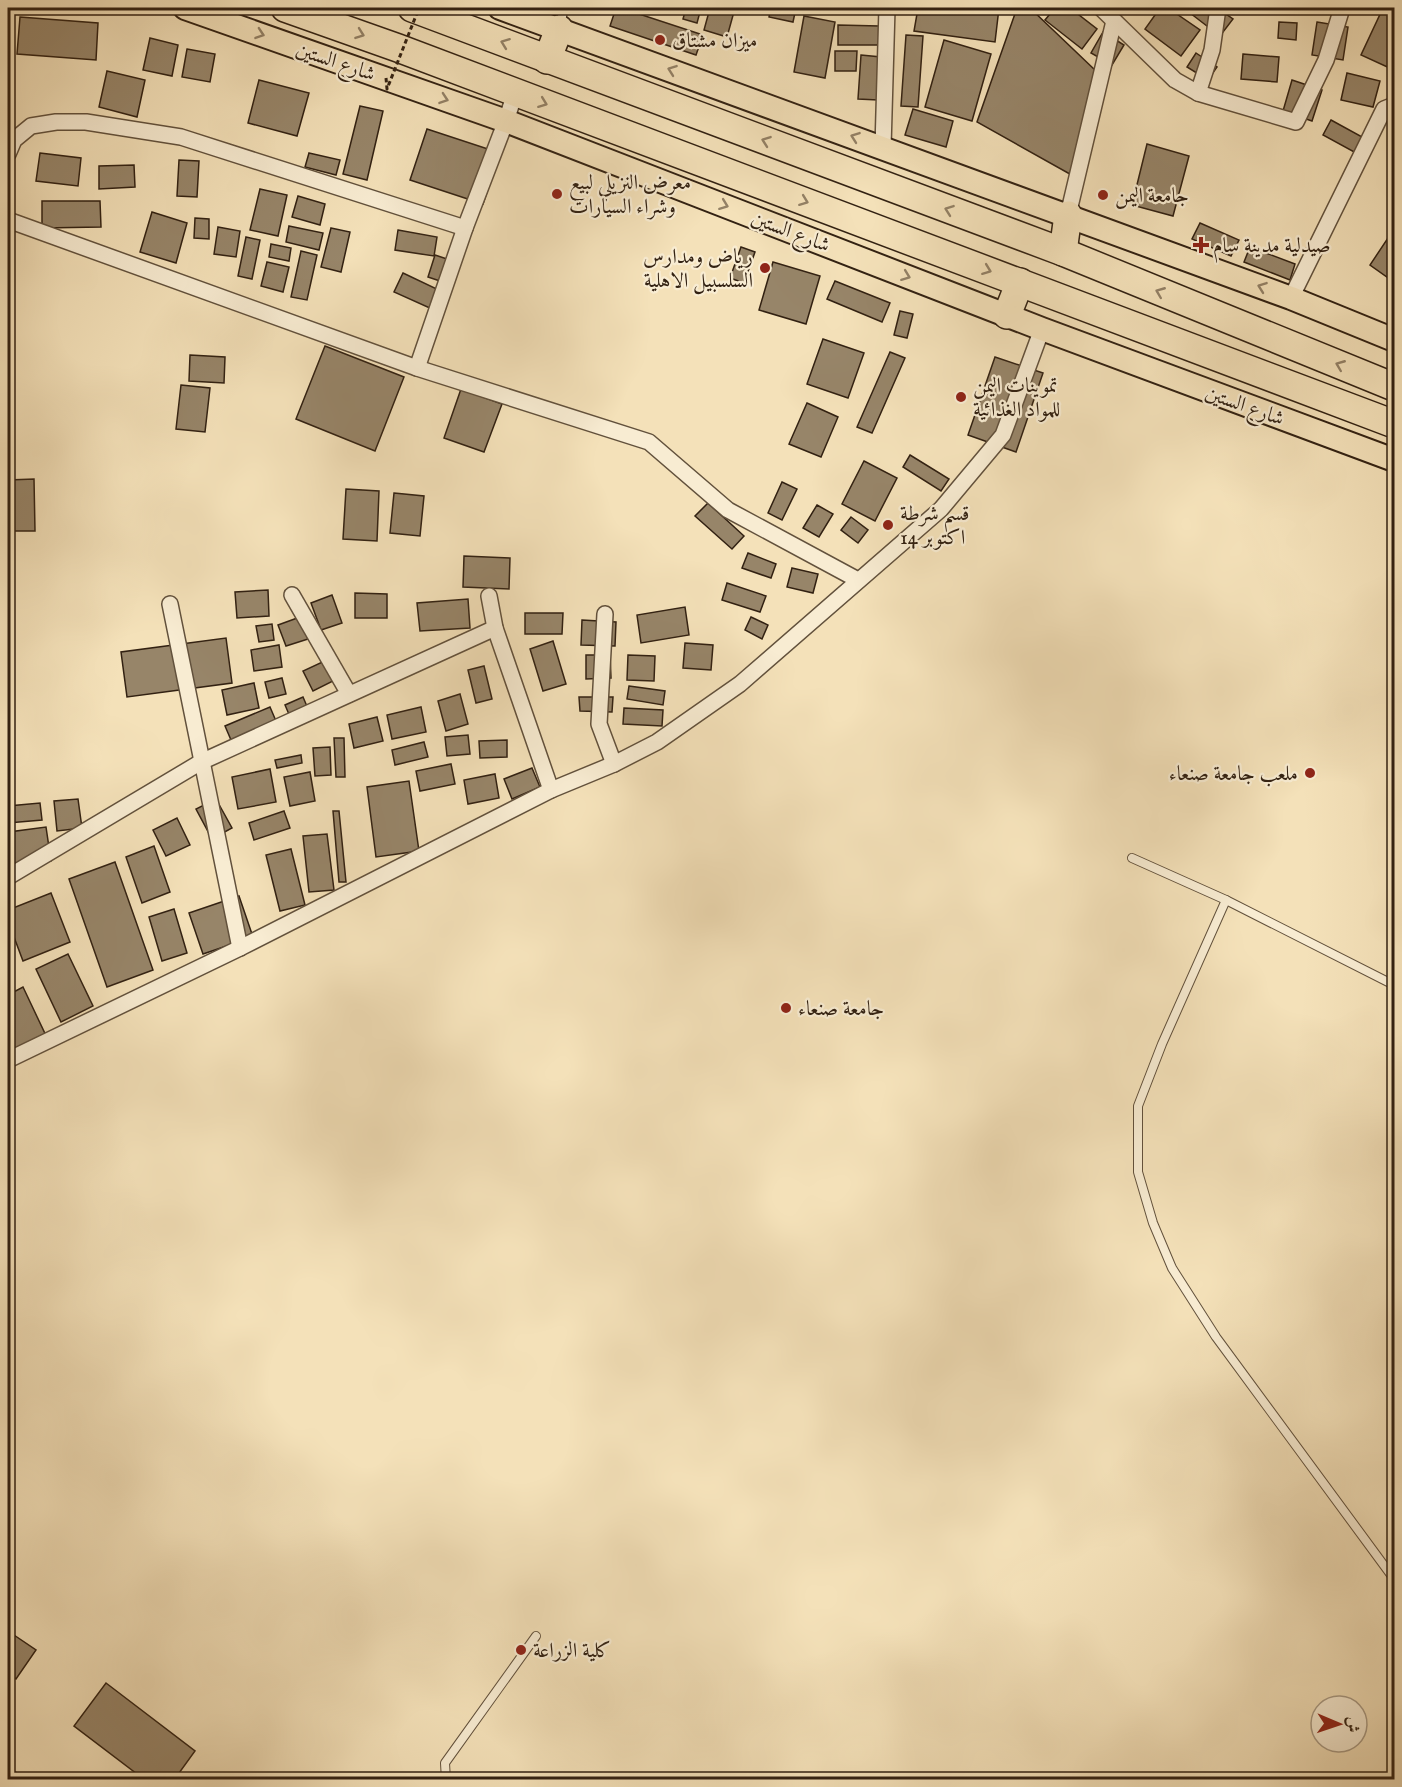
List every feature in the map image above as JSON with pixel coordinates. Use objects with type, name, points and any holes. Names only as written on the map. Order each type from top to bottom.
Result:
[{"type":"highway","name":"شارع الستين","points":[[285,8],[398,48],[1395,424]]},
{"type":"highway","points":[[412,8],[1062,252],[1395,387]]},
{"type":"highway","points":[[547,60],[562,18]]},
{"type":"highway","points":[[1062,252],[1068,215]]},
{"type":"highway","points":[[1007,315],[1020,282]]},
{"type":"main road","name":"شارع الستين","points":[[185,8],[506,121],[1042,329],[1395,460]]},
{"type":"main road","points":[[500,8],[562,18],[883,147],[1291,298],[1395,340]]},
{"type":"street","points":[[883,147],[887,8]]},
{"type":"street","points":[[1101,8],[1174,80],[1198,93],[1296,122],[1326,60],[1342,8]]},
{"type":"street","points":[[1198,93],[1212,50],[1218,8]]},
{"type":"street","points":[[1068,215],[1114,21]]},
{"type":"street","points":[[417,368],[515,93]]},
{"type":"street","points":[[1291,298],[1391,108]]},
{"type":"street","points":[[8,154],[14,140],[31,126],[56,122],[86,122],[181,137],[465,228]]},
{"type":"street","points":[[8,220],[417,368],[648,442],[728,510],[858,580]]},
{"type":"street","points":[[8,1060],[240,948],[551,790],[614,764],[657,742],[740,684],[940,508],[1003,435],[1042,329]]},
{"type":"street","points":[[292,595],[349,694]]},
{"type":"street","points":[[489,596],[495,628],[551,790]]},
{"type":"street","points":[[170,604],[240,948]]},
{"type":"street","points":[[605,614],[599,724],[614,764]]},
{"type":"street","points":[[8,877],[201,762],[495,628]]},
{"type":"lane","points":[[1132,858],[1226,900],[1395,985]]},
{"type":"lane","points":[[1226,900],[1162,1044],[1138,1106],[1138,1172],[1153,1223],[1172,1268],[1216,1337],[1395,1579]]},
{"type":"lane","points":[[446,1779],[445,1762],[536,1636]]},
{"type":"path","points":[[386,78],[387,89],[418,8]]},
{"type":"building","points":[[616,8],[703,35],[696,55],[610,26]]},
{"type":"building","points":[[686,8],[701,8],[697,23],[683,19]]},
{"type":"building","points":[[710,8],[735,8],[727,37],[704,30]]},
{"type":"building","points":[[771,8],[796,8],[793,22],[769,17]]},
{"type":"building","points":[[841,8],[875,8],[875,12],[840,10]]},
{"type":"building","points":[[918,8],[999,8],[995,42],[914,31]]},
{"type":"building","points":[[1017,8],[1030,8],[1096,71],[1077,178],[977,122]]},
{"type":"building","points":[[1055,8],[1070,8],[1097,29],[1082,49],[1045,20]]},
{"type":"building","points":[[1160,8],[1168,8],[1200,30],[1181,56],[1145,29]]},
{"type":"building","points":[[1195,8],[1217,8],[1233,19],[1220,36],[1190,13]]},
{"type":"building","points":[[1383,8],[1394,12],[1394,70],[1361,55]]},
{"type":"building","points":[[804,16],[835,22],[825,78],[794,72]]},
{"type":"building","points":[[20,17],[98,23],[96,60],[17,54]]},
{"type":"building","points":[[1279,22],[1297,23],[1296,40],[1278,38]]},
{"type":"building","points":[[1317,22],[1348,27],[1343,60],[1312,55]]},
{"type":"building","points":[[838,25],[879,26],[879,45],[838,45]]},
{"type":"building","points":[[1103,32],[1124,45],[1112,65],[1091,53]]},
{"type":"building","points":[[906,35],[923,36],[918,107],[901,106]]},
{"type":"building","points":[[150,38],[178,45],[172,76],[143,70]]},
{"type":"building","points":[[944,40],[991,54],[972,121],[925,107]]},
{"type":"building","points":[[187,49],[215,54],[210,82],[182,77]]},
{"type":"building","points":[[835,51],[857,51],[856,71],[835,71]]},
{"type":"building","points":[[1196,53],[1217,67],[1208,80],[1187,67]]},
{"type":"building","points":[[1243,54],[1279,57],[1277,82],[1241,79]]},
{"type":"building","points":[[861,55],[881,57],[878,100],[858,99]]},
{"type":"building","points":[[107,71],[145,80],[137,117],[99,107]]},
{"type":"building","points":[[1347,73],[1380,81],[1373,107],[1341,100]]},
{"type":"building","points":[[259,80],[309,93],[297,136],[248,123]]},
{"type":"building","points":[[1292,80],[1322,90],[1312,121],[1283,111]]},
{"type":"building","points":[[360,106],[383,111],[367,180],[343,174]]},
{"type":"building","points":[[913,109],[953,121],[946,147],[905,135]]},
{"type":"building","points":[[1331,120],[1364,138],[1356,153],[1323,135]]},
{"type":"building","points":[[427,129],[500,153],[483,204],[410,180]]},
{"type":"building","points":[[1147,144],[1189,156],[1173,216],[1132,205]]},
{"type":"building","points":[[40,153],[81,158],[78,186],[36,181]]},
{"type":"building","points":[[309,153],[340,160],[336,175],[305,167]]},
{"type":"building","points":[[179,160],[199,161],[197,197],[177,196]]},
{"type":"building","points":[[134,165],[135,187],[99,189],[99,166]]},
{"type":"building","points":[[260,189],[287,195],[278,236],[250,230]]},
{"type":"building","points":[[298,196],[325,204],[320,225],[292,217]]},
{"type":"building","points":[[42,201],[100,201],[101,227],[42,228]]},
{"type":"building","points":[[152,212],[187,223],[176,263],[140,252]]},
{"type":"building","points":[[195,218],[209,219],[209,239],[194,238]]},
{"type":"building","points":[[1200,223],[1239,240],[1231,256],[1192,239]]},
{"type":"building","points":[[289,226],[323,233],[319,250],[286,242]]},
{"type":"building","points":[[218,227],[240,231],[236,257],[214,254]]},
{"type":"building","points":[[331,228],[350,232],[341,272],[321,267]]},
{"type":"building","points":[[1394,229],[1394,282],[1370,265]]},
{"type":"building","points":[[398,230],[437,237],[434,256],[395,250]]},
{"type":"building","points":[[246,237],[260,240],[252,279],[238,276]]},
{"type":"building","points":[[271,244],[291,248],[289,261],[269,257]]},
{"type":"building","points":[[741,247],[755,252],[744,283],[730,278]]},
{"type":"building","points":[[1250,247],[1295,264],[1290,280],[1244,262]]},
{"type":"building","points":[[301,251],[317,255],[307,300],[291,297]]},
{"type":"building","points":[[435,255],[447,259],[440,281],[428,277]]},
{"type":"building","points":[[267,262],[289,267],[283,292],[261,286]]},
{"type":"building","points":[[773,262],[820,276],[806,324],[759,310]]},
{"type":"building","points":[[403,273],[441,291],[432,309],[394,292]]},
{"type":"building","points":[[835,281],[890,303],[882,322],[827,299]]},
{"type":"building","points":[[900,311],[913,314],[907,338],[894,335]]},
{"type":"building","points":[[823,339],[864,353],[848,398],[807,384]]},
{"type":"building","points":[[325,346],[404,377],[375,451],[296,419]]},
{"type":"building","points":[[890,352],[905,358],[872,433],[857,427]]},
{"type":"building","points":[[190,355],[225,357],[224,383],[189,381]]},
{"type":"building","points":[[995,357],[1043,373],[1016,452],[968,435]]},
{"type":"building","points":[[181,385],[210,388],[205,432],[176,429]]},
{"type":"building","points":[[461,389],[502,404],[484,452],[444,438]]},
{"type":"building","points":[[807,403],[838,417],[821,457],[789,444]]},
{"type":"building","points":[[910,455],[949,479],[941,491],[903,467]]},
{"type":"building","points":[[864,461],[897,478],[875,521],[842,504]]},
{"type":"building","points":[[34,479],[35,531],[8,531],[8,480]]},
{"type":"building","points":[[782,482],[797,489],[782,520],[768,513]]},
{"type":"building","points":[[346,489],[379,491],[377,541],[343,539]]},
{"type":"building","points":[[394,493],[424,496],[420,536],[390,533]]},
{"type":"building","points":[[708,503],[744,536],[732,549],[695,516]]},
{"type":"building","points":[[817,505],[833,514],[819,537],[803,528]]},
{"type":"building","points":[[851,517],[868,530],[858,543],[841,530]]},
{"type":"building","points":[[748,553],[776,564],[771,578],[742,568]]},
{"type":"building","points":[[464,556],[510,558],[509,589],[463,587]]},
{"type":"building","points":[[792,568],[818,574],[813,593],[787,587]]},
{"type":"building","points":[[727,583],[766,596],[760,612],[722,600]]},
{"type":"building","points":[[268,590],[269,616],[237,618],[235,592]]},
{"type":"building","points":[[355,593],[387,594],[387,618],[355,618]]},
{"type":"building","points":[[332,595],[342,623],[321,630],[311,603]]},
{"type":"building","points":[[468,599],[470,628],[420,631],[417,603]]},
{"type":"building","points":[[685,607],[689,635],[641,643],[637,615]]},
{"type":"building","points":[[525,613],[563,613],[562,634],[525,634]]},
{"type":"building","points":[[300,617],[308,639],[286,646],[278,625]]},
{"type":"building","points":[[751,617],[768,625],[762,639],[745,630]]},
{"type":"building","points":[[582,620],[616,622],[615,646],[581,645]]},
{"type":"building","points":[[272,624],[274,640],[259,642],[256,626]]},
{"type":"building","points":[[226,638],[232,683],[127,697],[121,652]]},
{"type":"building","points":[[553,641],[566,684],[543,691],[530,649]]},
{"type":"building","points":[[685,643],[713,645],[711,670],[683,668]]},
{"type":"building","points":[[279,645],[282,667],[254,671],[251,650]]},
{"type":"building","points":[[586,655],[610,655],[611,678],[586,679]]},
{"type":"building","points":[[628,655],[655,656],[654,681],[627,680]]},
{"type":"building","points":[[331,658],[341,677],[313,691],[303,671]]},
{"type":"building","points":[[484,666],[492,699],[476,703],[468,670]]},
{"type":"building","points":[[282,678],[286,694],[269,698],[265,682]]},
{"type":"building","points":[[254,683],[259,708],[227,715],[222,690]]},
{"type":"building","points":[[629,686],[665,691],[663,705],[627,699]]},
{"type":"building","points":[[460,694],[468,724],[446,731],[438,701]]},
{"type":"building","points":[[303,697],[312,718],[294,726],[285,705]]},
{"type":"building","points":[[579,697],[613,697],[612,712],[580,711]]},
{"type":"building","points":[[270,707],[279,728],[234,747],[225,726]]},
{"type":"building","points":[[421,707],[426,732],[392,739],[387,715]]},
{"type":"building","points":[[624,708],[663,710],[662,726],[623,724]]},
{"type":"building","points":[[377,717],[383,741],[354,748],[349,724]]},
{"type":"building","points":[[468,735],[470,754],[447,756],[445,737]]},
{"type":"building","points":[[334,738],[344,738],[345,777],[336,777]]},
{"type":"building","points":[[507,740],[507,757],[480,758],[479,741]]},
{"type":"building","points":[[424,742],[428,757],[395,765],[392,750]]},
{"type":"building","points":[[330,747],[331,775],[315,776],[313,748]]},
{"type":"building","points":[[301,755],[302,763],[277,768],[275,760]]},
{"type":"building","points":[[451,764],[455,784],[420,791],[416,771]]},
{"type":"building","points":[[532,768],[540,787],[512,799],[504,779]]},
{"type":"building","points":[[270,769],[276,802],[238,809],[232,777]]},
{"type":"building","points":[[310,772],[315,801],[290,806],[284,777]]},
{"type":"building","points":[[495,774],[499,798],[468,804],[464,780]]},
{"type":"building","points":[[409,781],[419,851],[376,857],[367,787]]},
{"type":"building","points":[[78,799],[82,828],[57,831],[54,801]]},
{"type":"building","points":[[216,799],[232,828],[212,839],[196,809]]},
{"type":"building","points":[[40,803],[42,820],[8,823],[8,806]]},
{"type":"building","points":[[284,811],[290,828],[254,840],[249,823]]},
{"type":"building","points":[[333,811],[339,811],[346,882],[339,882]]},
{"type":"building","points":[[177,818],[190,845],[166,856],[153,830]]},
{"type":"building","points":[[46,827],[51,861],[14,867],[9,832]]},
{"type":"building","points":[[327,834],[334,890],[309,892],[303,836]]},
{"type":"building","points":[[154,846],[170,892],[142,903],[126,857]]},
{"type":"building","points":[[291,849],[305,905],[280,911],[266,855]]},
{"type":"building","points":[[115,862],[153,970],[107,987],[69,879]]},
{"type":"building","points":[[51,893],[70,942],[23,961],[8,921],[8,910]]},
{"type":"building","points":[[239,896],[253,937],[203,954],[189,913]]},
{"type":"building","points":[[174,909],[187,953],[162,961],[149,917]]},
{"type":"building","points":[[68,954],[93,1006],[61,1022],[36,969]]},
{"type":"building","points":[[23,987],[49,1042],[14,1059],[8,1047],[8,995]]},
{"type":"building","points":[[8,1631],[36,1650],[16,1679],[8,1674]]},
{"type":"building","points":[[106,1683],[195,1751],[174,1780],[145,1780],[74,1726]]},
{"type":"building","points":[[8,1767],[20,1775],[17,1780],[8,1780]]},
{"type":"place","name":"ميزان مشتاق","points":[[660,40]]},
{"type":"place","name":"معرض النزيلي لبيع وشراء السيارات","points":[[557,194]]},
{"type":"place","name":"جامعة اليمن","points":[[1103,195]]},
{"type":"place","name":"صيدلية مدينة سام","points":[[1201,245]]},
{"type":"place","name":"رياض ومدارس السلسبيل الاهلية","points":[[765,268]]},
{"type":"place","name":"تموينات اليمن للمواد الغذائية","points":[[961,397]]},
{"type":"place","name":"قسم شرطة 14 اكتوبر","points":[[888,525]]},
{"type":"place","name":"ملعب جامعة صنعاء","points":[[1310,773]]},
{"type":"place","name":"جامعة صنعاء","points":[[786,1008]]},
{"type":"place","name":"كلية الزراعة","points":[[521,1650]]}]
